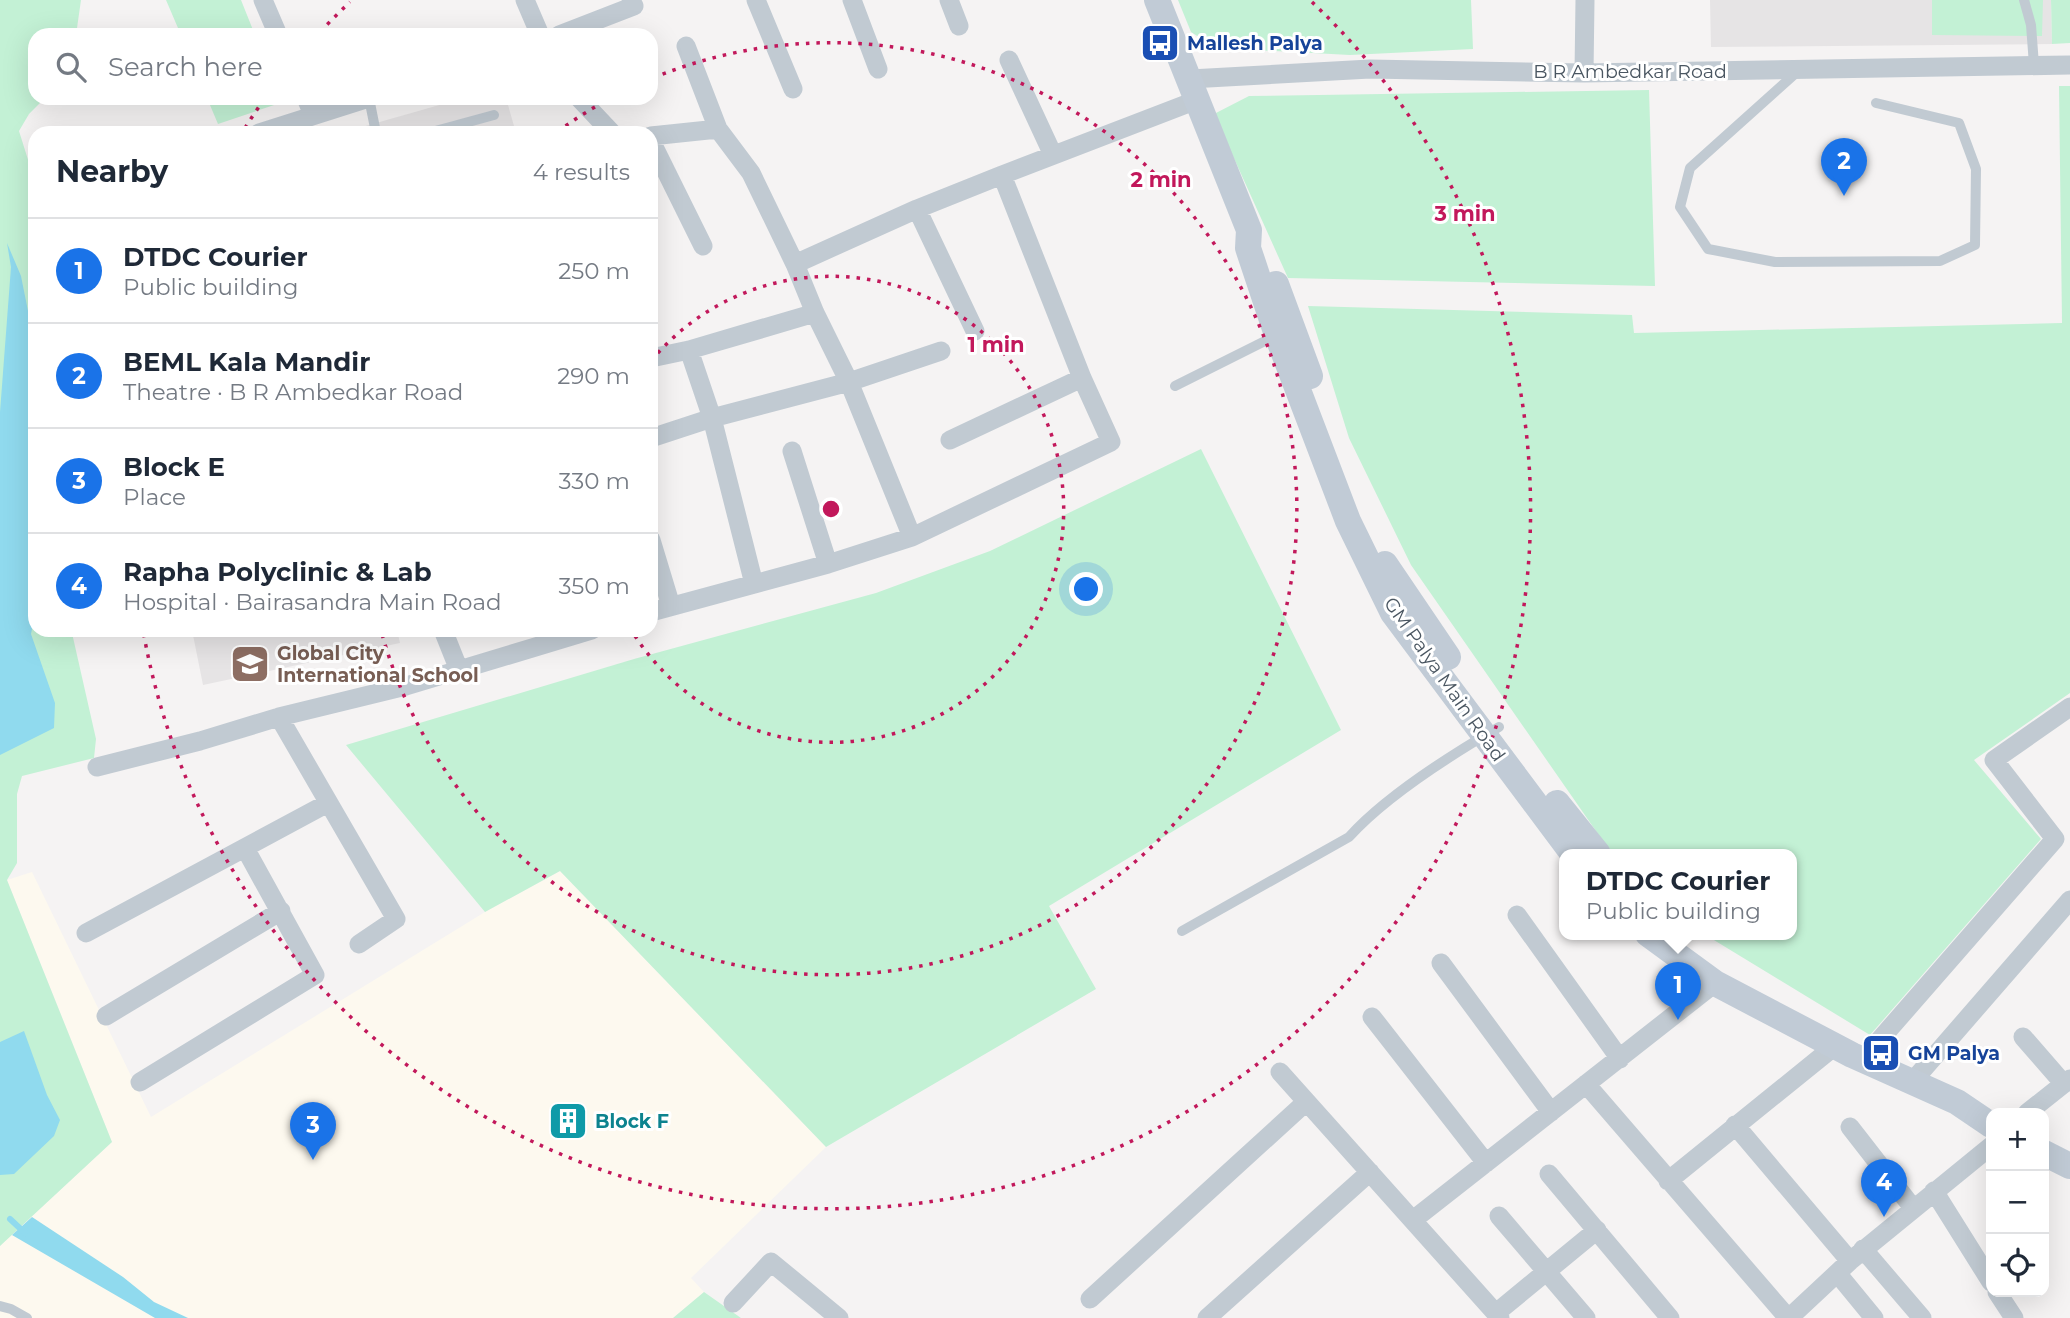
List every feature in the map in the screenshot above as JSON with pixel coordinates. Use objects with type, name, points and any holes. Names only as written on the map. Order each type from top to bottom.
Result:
[{"type":"main road","points":[[1157,0],[1249,230],[1260,243],[1292,323],[1329,432],[1382,559],[1492,731],[1594,849]]},
{"type":"main road","name":"GM Palya Main Road","points":[[1249,230],[1248,248],[1276,335],[1348,521],[1394,613],[1492,731],[1570,849]]},
{"type":"main road","points":[[1656,940],[1715,983],[1850,1053],[1957,1102],[1986,1122]]},
{"type":"main road","points":[[1687,940],[1843,1043],[1850,1053]]},
{"type":"main road","points":[[2049,1156],[2070,1166]]},
{"type":"street","points":[[263,0],[275,28]]},
{"type":"street","points":[[525,0],[537,28]]},
{"type":"street","points":[[577,28],[634,6],[631,0]]},
{"type":"street","points":[[756,0],[793,89]]},
{"type":"street","points":[[852,0],[877,69]]},
{"type":"street","points":[[949,0],[959,26]]},
{"type":"street","points":[[1584,73],[1585,0]]},
{"type":"street","points":[[686,46],[718,129],[751,173],[795,264],[815,313],[849,382],[912,537]]},
{"type":"street","points":[[1009,60],[1053,155]]},
{"type":"street","name":"B R Ambedkar Road","points":[[795,264],[917,209],[1053,155],[1194,90],[1370,69],[1584,73],[2070,65]]},
{"type":"street","points":[[586,105],[605,126]]},
{"type":"street","points":[[272,126],[310,106]]},
{"type":"street","points":[[658,138],[718,129]]},
{"type":"street","points":[[658,153],[703,246]]},
{"type":"street","points":[[658,610],[828,564],[912,537],[1111,442],[1082,379],[1002,175]]},
{"type":"street","points":[[917,209],[975,331]]},
{"type":"street","points":[[658,356],[815,313]]},
{"type":"street","points":[[690,349],[712,418],[754,584]]},
{"type":"street","points":[[658,436],[712,418],[849,382],[941,351]]},
{"type":"street","points":[[950,440],[1082,379]]},
{"type":"street","points":[[792,451],[828,564]]},
{"type":"street","points":[[658,563],[671,606]]},
{"type":"street","points":[[446,637],[459,670]]},
{"type":"street","points":[[97,767],[407,685],[557,637]]},
{"type":"street","points":[[1668,1181],[1735,1125],[1850,1053],[2055,839],[1994,760],[2070,707]]},
{"type":"street","points":[[279,717],[396,919],[359,944]]},
{"type":"street","points":[[86,933],[328,803]]},
{"type":"street","points":[[140,1082],[315,975],[245,848]]},
{"type":"street","points":[[1912,1082],[2070,900]]},
{"type":"street","points":[[106,1016],[281,911]]},
{"type":"street","points":[[1517,915],[1620,1059]]},
{"type":"street","points":[[1441,963],[1551,1112]]},
{"type":"street","points":[[1413,1220],[1715,983]]},
{"type":"street","points":[[1372,1017],[1486,1163]]},
{"type":"street","points":[[2023,1037],[2067,1082],[2033,1108]]},
{"type":"street","points":[[1280,1072],[1498,1315],[1597,1230]]},
{"type":"street","points":[[1586,1084],[1788,1318],[1850,1261],[1986,1150]]},
{"type":"street","points":[[1090,1299],[1306,1102]]},
{"type":"street","points":[[1735,1125],[1850,1261],[1922,1318]]},
{"type":"street","points":[[1850,1127],[1913,1208]]},
{"type":"street","points":[[1207,1318],[1370,1172]]},
{"type":"street","points":[[1549,1174],[1670,1318]]},
{"type":"street","points":[[1934,1191],[1986,1274]]},
{"type":"street","points":[[1499,1216],[1586,1318]]},
{"type":"street","points":[[1850,1261],[1874,1318]]},
{"type":"street","points":[[733,1303],[771,1262],[839,1318]]},
{"type":"street","points":[[2000,1297],[2014,1318]]},
{"type":"lane","points":[[2024,0],[2031,25],[2034,65]]},
{"type":"lane","points":[[1800,69],[1690,168],[1680,207],[1708,249],[1775,261],[1940,261],[1975,245],[1976,169],[1959,123],[1876,103]]},
{"type":"lane","points":[[370,105],[375,126]]},
{"type":"lane","points":[[455,126],[494,116]]},
{"type":"lane","points":[[1175,387],[1276,335]]},
{"type":"lane","points":[[1182,931],[1349,837],[1366,819],[1492,731]]},
{"type":"lane","points":[[0,1306],[27,1318]]},
{"type":"shaded area","points":[[1710,0],[2051,0],[2052,44],[1711,47]]},
{"type":"shaded area","points":[[439,105],[508,105],[514,126],[366,126]]},
{"type":"shaded area","name":"Global City International School","points":[[193,637],[399,637],[400,643],[203,685]]},
{"type":"shaded area","points":[[560,871],[826,1147],[691,1278],[704,1292],[673,1318],[0,1318],[0,1246],[112,1142],[7,880],[32,872],[151,1117],[485,912]]},
{"type":"green space","points":[[0,0],[81,0],[77,28],[28,28],[28,105],[38,105],[19,131],[28,160],[28,637],[73,637],[96,739],[94,758],[22,776],[17,794],[17,863],[7,880],[112,1142],[0,1246]]},
{"type":"green space","points":[[166,0],[241,0],[252,28],[178,28]]},
{"type":"green space","points":[[1178,0],[1471,0],[1473,49],[1350,55],[1216,48],[1191,32]]},
{"type":"green space","points":[[1932,0],[2043,0],[2042,36],[1932,35]]},
{"type":"green space","points":[[2051,0],[2070,0],[2070,43],[2052,44]]},
{"type":"green space","points":[[2059,86],[2070,86],[2070,693],[1974,760],[2041,839],[1870,1035],[1714,940],[1797,940],[1797,849],[1610,849],[1605,844],[1411,565],[1349,438],[1308,306],[1632,315],[1634,333],[2062,323]]},
{"type":"green space","points":[[1649,90],[1655,286],[1288,278],[1214,114],[1249,96]]},
{"type":"green space","points":[[210,105],[274,105],[218,124]]},
{"type":"green space","points":[[1201,449],[1341,730],[1049,906],[1096,989],[826,1147],[560,871],[485,912],[346,745],[634,659],[876,593],[990,551]]},
{"type":"green space","points":[[704,1292],[741,1318],[673,1318]]},
{"type":"water","points":[[7,243],[21,276],[28,311],[28,637],[32,637],[55,703],[54,728],[0,755],[0,412],[11,267]]},
{"type":"water","points":[[24,1031],[47,1095],[60,1120],[54,1136],[14,1174],[0,1175],[0,1042]]},
{"type":"water","points":[[32,1217],[123,1277],[154,1302],[188,1318],[155,1318],[12,1235]]},
{"type":"waterway","points":[[10,1219],[25,1233]]},
{"type":"place","name":"Mallesh Palya","points":[[1160,43]]},
{"type":"place","name":"BEML Kala Mandir","points":[[1844,196]]},
{"type":"place","name":"Global City International School","points":[[250,664]]},
{"type":"place","name":"DTDC Courier","points":[[1678,1020]]},
{"type":"place","name":"GM Palya","points":[[1881,1053]]},
{"type":"place","name":"Block F","points":[[568,1121]]},
{"type":"place","name":"Block E","points":[[313,1160]]},
{"type":"place","name":"Rapha Polyclinic & Lab","points":[[1884,1217]]}]
